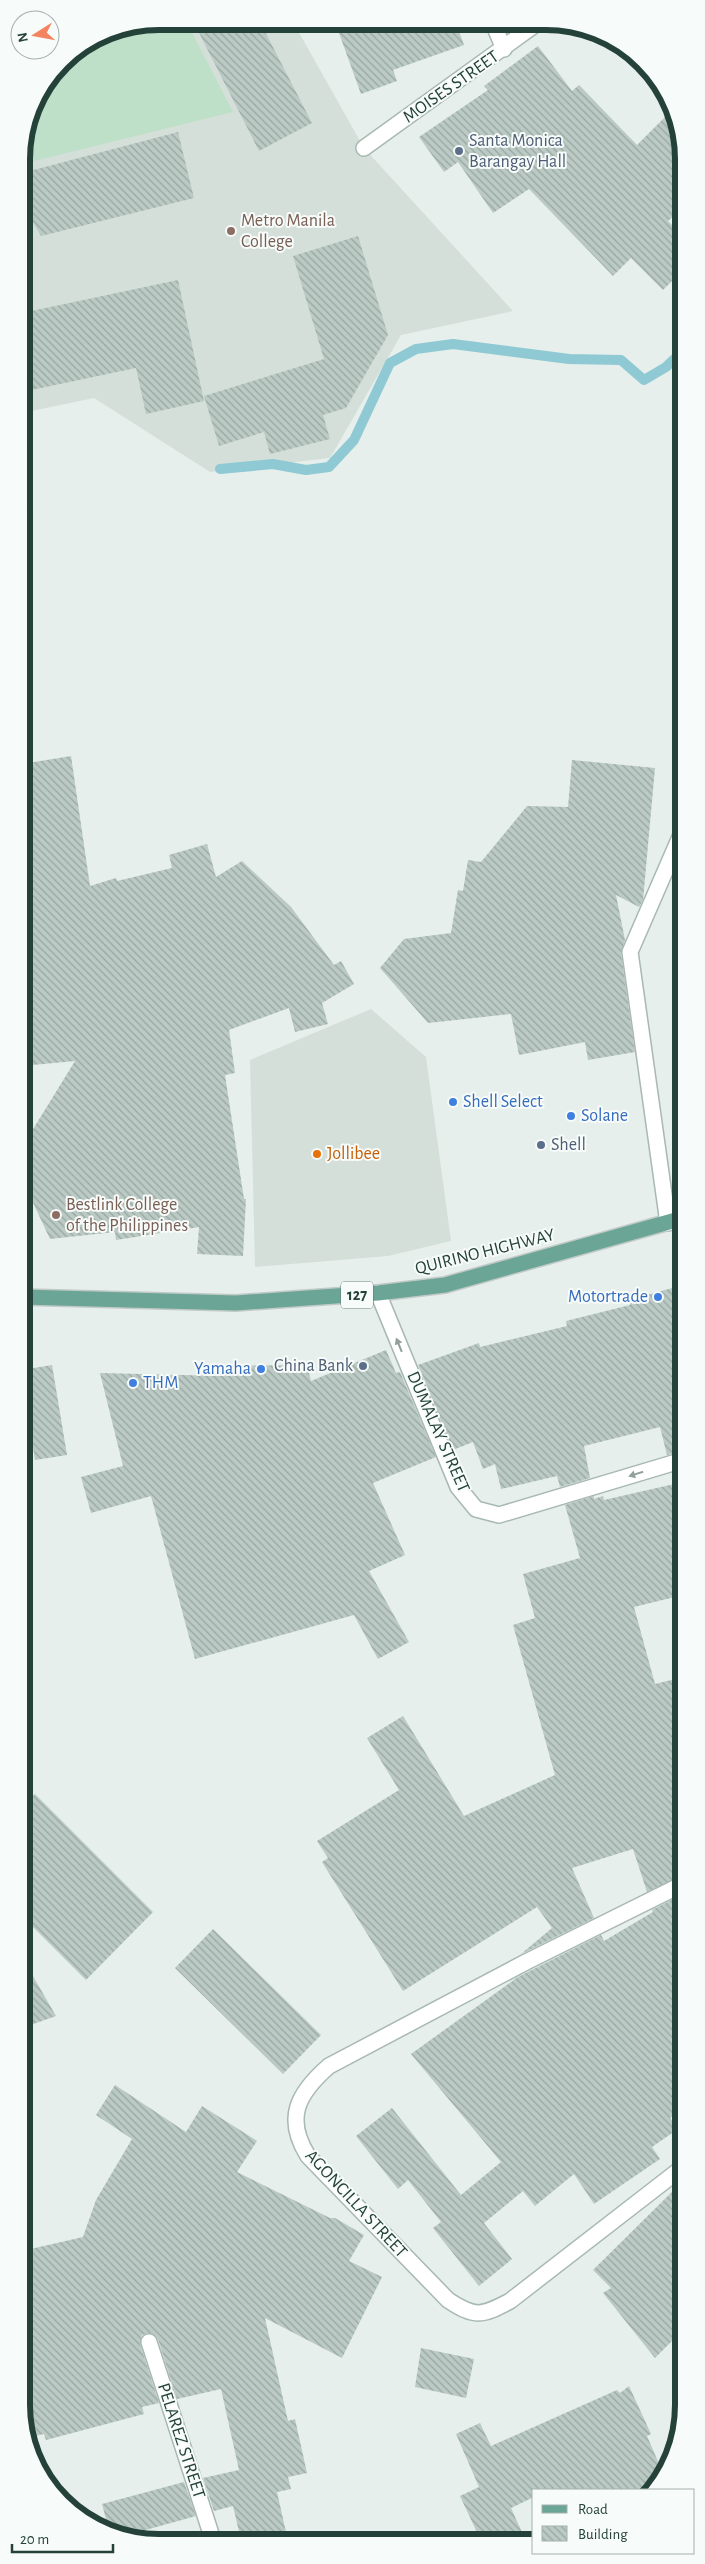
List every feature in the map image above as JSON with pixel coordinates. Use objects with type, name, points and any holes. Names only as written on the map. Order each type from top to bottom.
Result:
[{"type":"main road","name":"QUIRINO HIGHWAY","points":[[30,1297],[236,1304],[378,1293],[445,1284],[675,1221]]},
{"type":"street","points":[[496,30],[504,49]]},
{"type":"street","name":"MOISES STREET","points":[[364,148],[528,30]]},
{"type":"street","points":[[668,1223],[630,952],[675,848]]},
{"type":"street","name":"DUMALAY STREET","points":[[378,1293],[458,1487],[476,1509],[499,1515],[675,1462]]},
{"type":"street","name":"AGONCILLA STREET","points":[[675,1888],[526,1962],[329,2066],[312,2080],[301,2098],[295,2114],[296,2131],[308,2156],[388,2241],[448,2300],[470,2313],[479,2314],[494,2310],[510,2300],[675,2173]]},
{"type":"street","name":"PELAREZ STREET","points":[[149,2342],[211,2534]]},
{"type":"shaded area","name":"Metro Manila College","points":[[159,30],[298,30],[364,148],[513,311],[401,335],[330,458],[210,472],[94,398],[30,411],[30,151],[34,126],[43,102],[57,80],[74,62],[94,47],[126,34]]},
{"type":"shaded area","points":[[371,1009],[426,1057],[451,1241],[388,1256],[255,1267],[250,1060]]},
{"type":"green space","points":[[191,30],[233,112],[30,162],[34,126],[43,102],[57,80],[74,62],[94,47],[126,34],[142,31]]},
{"type":"building","points":[[198,30],[264,30],[312,123],[259,151]]},
{"type":"building","points":[[338,30],[459,30],[464,45],[393,70],[397,81],[361,94]]},
{"type":"building","points":[[538,46],[572,91],[579,85],[637,145],[667,115],[673,134],[675,159],[675,215],[668,221],[675,228],[675,278],[663,290],[631,258],[613,276],[529,189],[493,213],[458,162],[444,172],[419,137],[488,90],[484,86]]},
{"type":"building","points":[[178,132],[194,198],[41,236],[30,217],[30,171]]},
{"type":"building","points":[[358,236],[388,335],[346,408],[323,415],[330,439],[270,454],[264,432],[219,446],[204,396],[324,359],[293,256]]},
{"type":"building","points":[[178,280],[204,401],[146,414],[136,368],[30,390],[30,311]]},
{"type":"building","points":[[71,756],[90,886],[116,878],[117,881],[172,868],[169,855],[207,844],[216,877],[242,861],[291,907],[334,965],[341,961],[354,984],[322,1003],[328,1024],[295,1032],[289,1008],[229,1030],[235,1073],[225,1075],[244,1199],[246,1199],[243,1256],[197,1254],[199,1227],[116,1240],[115,1232],[50,1239],[30,1196],[30,1134],[75,1061],[30,1065],[30,763]]},
{"type":"building","points":[[572,760],[655,768],[643,900],[639,907],[616,895],[625,940],[621,953],[635,1052],[588,1060],[585,1042],[519,1055],[511,1014],[428,1023],[380,968],[404,939],[451,933],[458,890],[463,891],[468,860],[481,862],[527,806],[568,807]]},
{"type":"building","points":[[675,1287],[675,1453],[667,1455],[660,1427],[584,1446],[590,1478],[560,1487],[557,1476],[501,1489],[495,1464],[483,1469],[473,1442],[453,1450],[418,1365],[479,1343],[480,1347],[567,1326],[566,1321],[630,1305],[629,1300]]},
{"type":"building","points":[[386,1350],[396,1373],[400,1372],[436,1457],[373,1483],[405,1555],[369,1571],[409,1642],[378,1659],[354,1615],[195,1659],[151,1496],[91,1513],[81,1477],[123,1466],[100,1373],[223,1376],[221,1366],[307,1365],[311,1381]]},
{"type":"building","points":[[52,1365],[67,1455],[35,1460],[33,1447],[30,1448],[30,1369]]},
{"type":"building","points":[[675,1484],[675,1597],[634,1607],[655,1684],[675,1679],[675,1879],[647,1892],[633,1849],[572,1868],[594,1918],[521,1954],[552,1928],[537,1907],[403,1991],[322,1862],[328,1858],[317,1841],[399,1790],[367,1738],[403,1716],[464,1816],[555,1775],[513,1625],[535,1618],[523,1574],[580,1558],[565,1505],[594,1496],[594,1499],[603,1496],[604,1500]]},
{"type":"building","points":[[35,1794],[153,1912],[86,1980],[30,1924],[30,1799]]},
{"type":"building","points":[[675,1898],[675,2114],[670,2118],[675,2125],[675,2131],[652,2147],[660,2159],[594,2204],[574,2174],[535,2206],[523,2191],[484,2223],[512,2259],[479,2286],[433,2228],[441,2222],[408,2180],[398,2189],[356,2136],[392,2108],[461,2195],[501,2162],[411,2054],[518,1977],[601,1935],[604,1941],[653,1912],[652,1910]]},
{"type":"building","points":[[213,1929],[321,2035],[283,2074],[175,1968]]},
{"type":"building","points":[[30,1971],[56,2016],[30,2025]]},
{"type":"building","points":[[115,2085],[186,2132],[202,2106],[257,2141],[237,2172],[330,2218],[335,2218],[364,2235],[349,2261],[382,2277],[342,2358],[265,2318],[288,2421],[295,2419],[307,2473],[288,2477],[291,2489],[277,2492],[286,2534],[240,2534],[233,2506],[214,2511],[203,2478],[239,2470],[221,2389],[177,2399],[158,2339],[151,2333],[142,2335],[140,2344],[159,2403],[142,2407],[144,2414],[46,2440],[44,2434],[34,2436],[30,2405],[30,2249],[83,2237],[96,2200],[132,2139],[96,2115]]},
{"type":"building","points":[[675,2189],[675,2338],[655,2358],[603,2293],[611,2288],[593,2270]]},
{"type":"building","points":[[421,2348],[474,2359],[466,2398],[415,2387]]},
{"type":"building","points":[[629,2386],[651,2434],[647,2436],[660,2466],[643,2489],[532,2489],[532,2498],[511,2508],[523,2534],[478,2534],[460,2496],[479,2487],[456,2434],[480,2423],[491,2446],[617,2390],[620,2393]]},
{"type":"building","points":[[184,2482],[196,2516],[134,2532],[107,2523],[102,2504]]},
{"type":"waterway","points":[[220,469],[273,464],[306,470],[329,467],[354,440],[390,363],[416,349],[453,344],[569,359],[621,360],[644,380],[666,367],[675,359]]},
{"type":"place","name":"Santa Monica Barangay Hall","points":[[459,151]]},
{"type":"place","name":"Metro Manila College","points":[[231,231]]},
{"type":"place","name":"Shell Select","points":[[453,1102]]},
{"type":"place","name":"Solane","points":[[571,1116]]},
{"type":"place","name":"Shell","points":[[541,1145]]},
{"type":"place","name":"Jollibee","points":[[317,1154]]},
{"type":"place","name":"Bestlink College of the Philippines","points":[[56,1215]]},
{"type":"place","name":"Motortrade","points":[[658,1297]]},
{"type":"place","name":"China Bank","points":[[363,1366]]},
{"type":"place","name":"Yamaha","points":[[261,1369]]},
{"type":"place","name":"THM","points":[[133,1383]]}]
